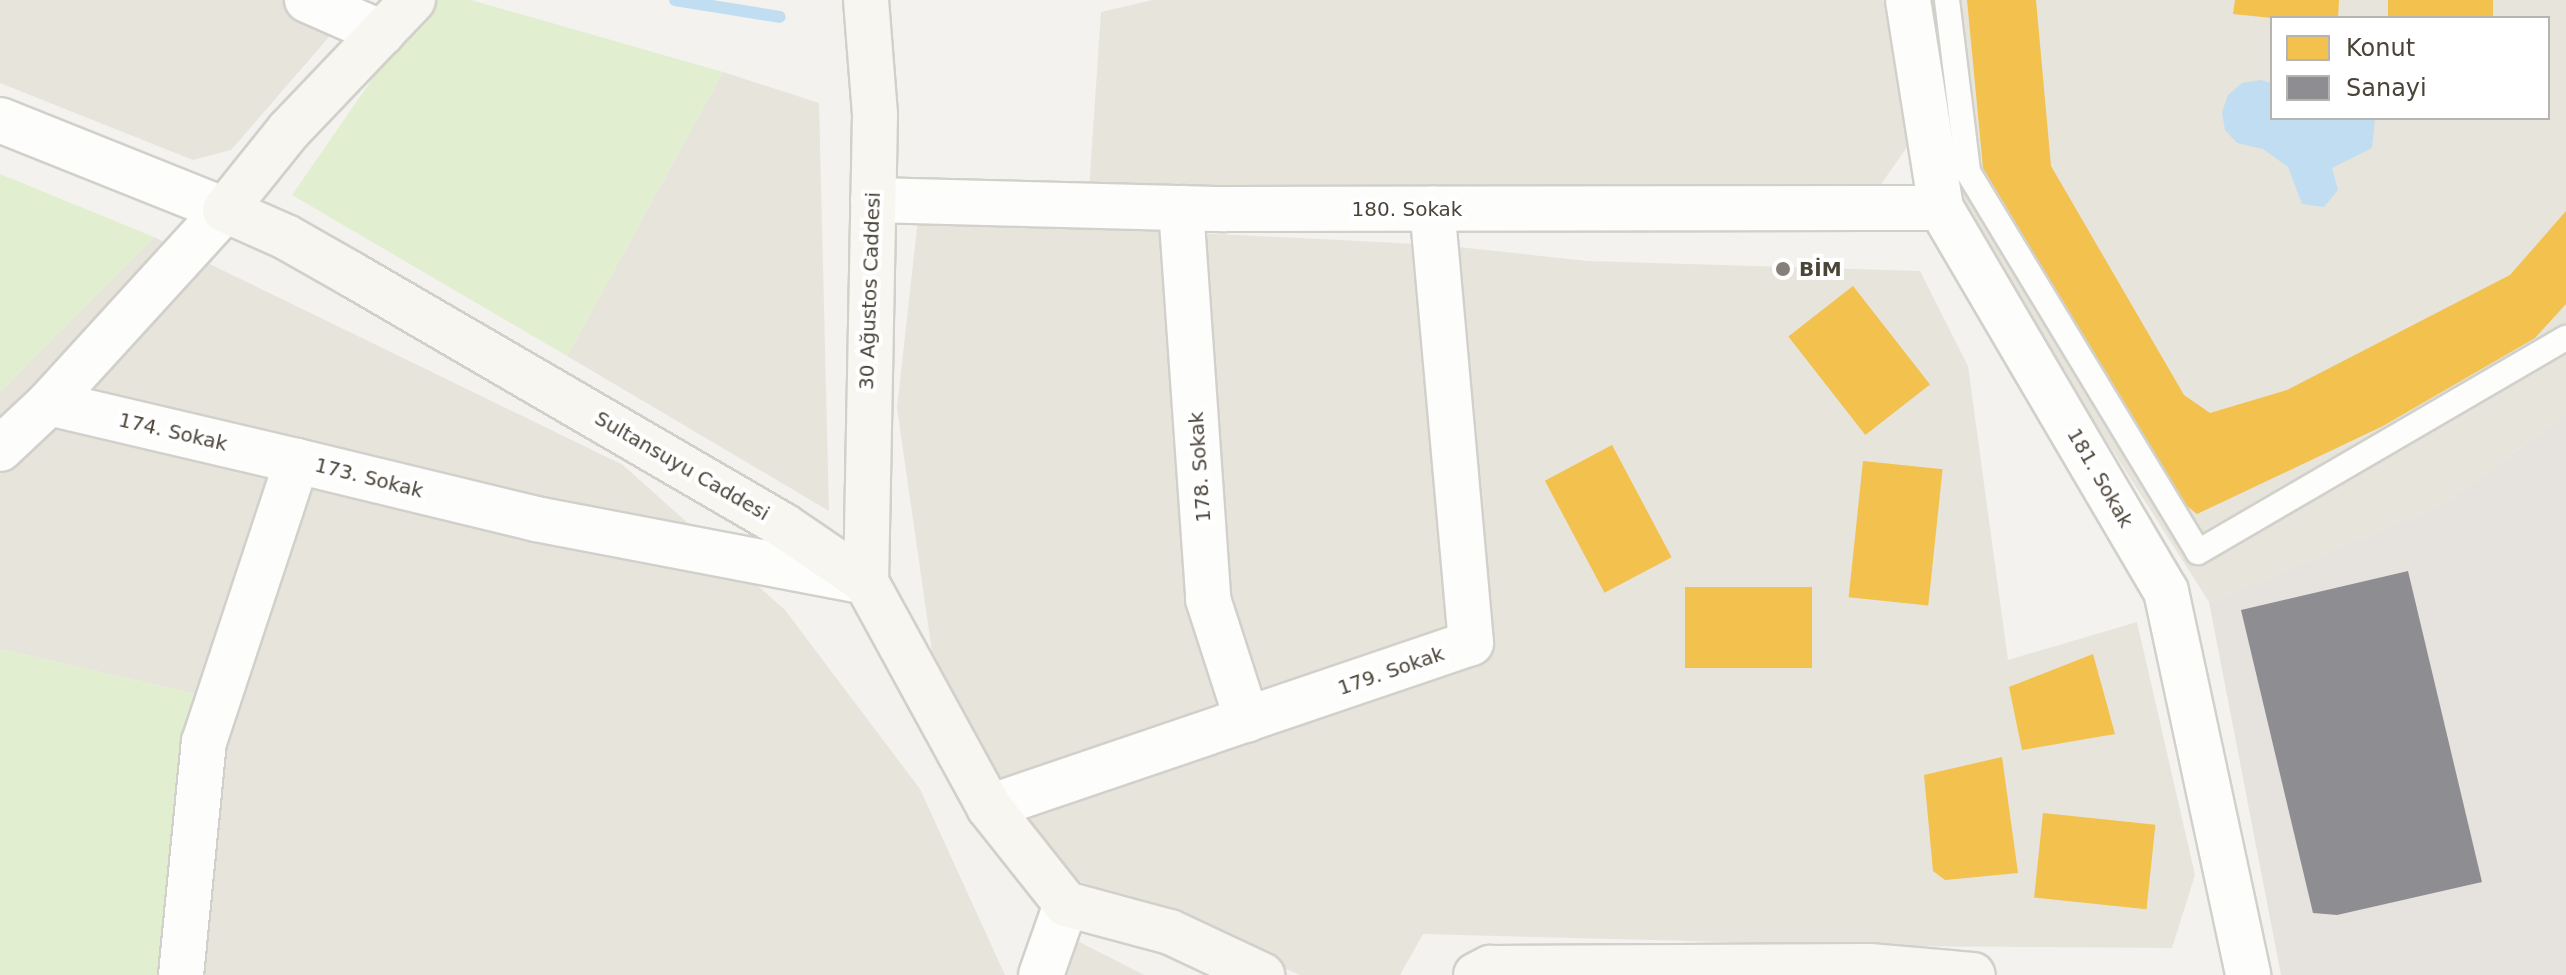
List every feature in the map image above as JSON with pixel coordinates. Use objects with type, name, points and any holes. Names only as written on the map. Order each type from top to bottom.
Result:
[{"type":"street","points":[[307,0],[382,33]]},
{"type":"street","points":[[0,449],[49,403],[225,210],[289,130],[413,0]]},
{"type":"street","name":"30 Ağustos Caddesi","points":[[866,0],[875,115],[866,582]]},
{"type":"street","name":"181. Sokak","points":[[1908,0],[1941,208],[2166,591],[2248,975]]},
{"type":"street","points":[[0,120],[225,210]]},
{"type":"street","name":"180. Sokak","points":[[873,200],[1181,208],[1941,208]]},
{"type":"street","name":"178. Sokak","points":[[1181,208],[1208,599],[1247,720]]},
{"type":"street","name":"179. Sokak","points":[[989,807],[1471,643],[1432,209]]},
{"type":"street","name":"Sultansuyu Caddesi","points":[[225,210],[286,237],[365,282],[784,526],[866,582],[989,807],[1066,904]]},
{"type":"street","name":"174. Sokak","points":[[49,403],[297,461]]},
{"type":"street","name":"173. Sokak","points":[[181,975],[204,742],[297,461],[536,519],[866,582]]},
{"type":"street","points":[[1041,975],[1066,904],[1170,932],[1262,975]]},
{"type":"street","points":[[1476,975],[1490,968],[1869,966],[1973,975]]},
{"type":"lane","points":[[1947,0],[1968,172],[2198,552],[2566,338]]},
{"type":"shaded area","points":[[0,0],[361,0],[231,150],[193,160],[0,83]]},
{"type":"shaded area","points":[[1152,0],[1883,0],[1915,136],[1879,187],[1089,189],[1101,12]]},
{"type":"shaded area","points":[[1935,0],[2566,0],[2566,415],[2443,504],[2209,602],[1966,220]]},
{"type":"shaded area","points":[[723,72],[819,103],[829,511],[567,356]]},
{"type":"shaded area","points":[[918,219],[1439,245],[1588,261],[1920,271],[1968,366],[2008,660],[2137,622],[2195,875],[2172,948],[1884,946],[1423,934],[1400,975],[1300,975],[1065,875],[937,687],[897,408]]},
{"type":"shaded area","points":[[154,237],[623,465],[785,610],[920,789],[1005,975],[159,975],[200,695],[0,649],[0,392]]},
{"type":"shaded area","points":[[2566,415],[2566,975],[2281,975],[2209,602],[2443,504]]},
{"type":"shaded area","points":[[1060,932],[1144,975],[1064,975]]},
{"type":"green space","points":[[427,0],[471,0],[723,72],[567,356],[292,195]]},
{"type":"green space","points":[[0,174],[154,237],[0,392]]},
{"type":"green space","points":[[0,649],[200,695],[159,975],[0,975]]},
{"type":"water","points":[[2260,80],[2270,82],[2270,120],[2375,120],[2372,148],[2332,168],[2338,190],[2324,207],[2302,204],[2288,167],[2263,149],[2237,143],[2225,130],[2222,112],[2228,95],[2242,83]]},
{"type":"building: Konut","points":[[1967,0],[2036,0],[2051,166],[2184,395],[2210,413],[2287,390],[2510,275],[2566,211],[2566,304],[2535,338],[2383,426],[2197,514],[2182,502],[1983,168]]},
{"type":"building: Konut","points":[[2235,0],[2339,0],[2338,16],[2270,18],[2233,14]]},
{"type":"building: Konut","points":[[2388,0],[2493,0],[2493,16],[2388,16]]},
{"type":"building: Konut","points":[[1853,286],[1930,385],[1865,435],[1788,336]]},
{"type":"building: Konut","points":[[1612,445],[1672,557],[1605,593],[1545,481]]},
{"type":"building: Konut","points":[[1863,461],[1943,469],[1928,606],[1849,597]]},
{"type":"building: Konut","points":[[1685,587],[1812,587],[1812,668],[1685,668]]},
{"type":"building: Konut","points":[[2093,654],[2115,734],[2022,750],[2009,687]]},
{"type":"building: Konut","points":[[2002,757],[2018,873],[1945,880],[1933,871],[1924,775]]},
{"type":"building: Konut","points":[[2043,813],[2155,825],[2146,909],[2034,898]]},
{"type":"building: Sanayi","points":[[2408,571],[2482,882],[2337,915],[2313,913],[2241,610]]},
{"type":"waterway","points":[[675,0],[780,17]]},
{"type":"place","name":"BİM","points":[[1783,269]]}]
